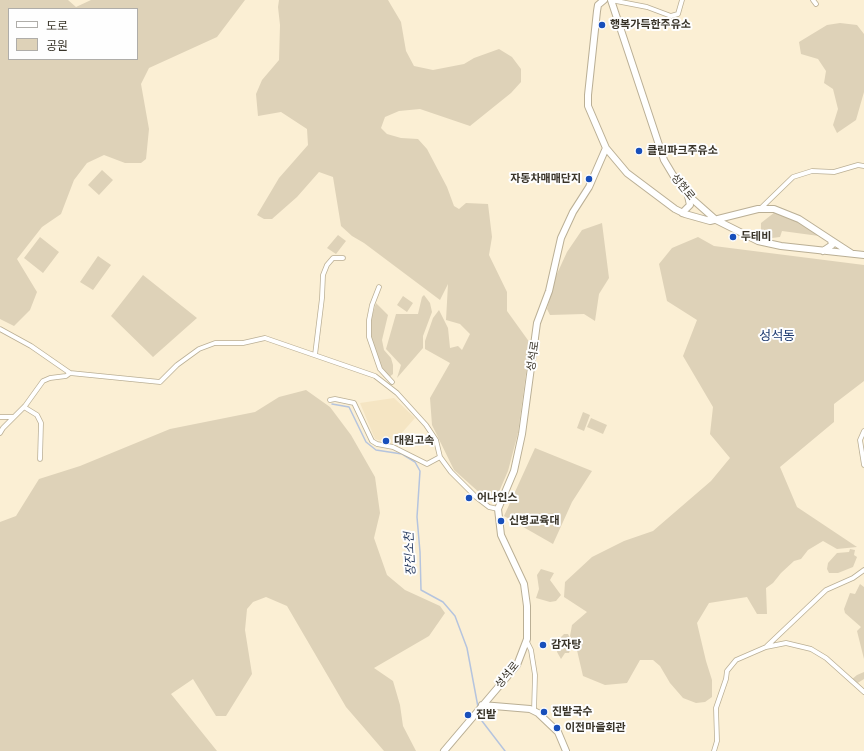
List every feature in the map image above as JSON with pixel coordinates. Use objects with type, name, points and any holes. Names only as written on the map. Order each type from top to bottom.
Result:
[{"type":"street","points":[[604,0],[598,2],[588,106],[606,148],[626,173],[682,213],[706,222],[769,208],[784,212],[817,230],[855,254]]},
{"type":"street","points":[[611,0],[647,7],[670,16],[678,14],[682,0]]},
{"type":"street","name":"성현로","points":[[611,0],[656,138],[672,175],[686,192],[716,220],[758,241],[782,246],[864,255]]},
{"type":"street","name":"성석로","points":[[444,751],[517,665],[527,642],[527,606],[524,584],[500,535],[498,509],[514,471],[522,434],[537,323],[549,291],[561,238],[573,212],[589,187],[606,148]]},
{"type":"street","points":[[760,209],[788,180],[798,175],[812,171],[834,172],[858,165],[864,166]]},
{"type":"street","points":[[682,213],[690,205],[686,192]]},
{"type":"street","points":[[822,251],[832,245],[831,240]]},
{"type":"street","points":[[315,355],[322,298],[323,275],[332,258],[343,258]]},
{"type":"street","points":[[379,287],[372,305],[369,320],[369,337],[380,369],[392,382]]},
{"type":"street","points":[[0,328],[31,346],[70,373],[160,382],[177,365],[199,349],[215,343],[243,343],[265,338],[374,376],[397,393],[426,425],[436,440],[440,457],[451,472],[472,493],[489,507],[498,509]]},
{"type":"street","points":[[0,433],[24,407],[43,381],[50,378],[66,376],[70,373]]},
{"type":"street","points":[[330,400],[335,399],[354,403],[372,441],[377,444],[394,446],[427,464],[440,457]]},
{"type":"street","points":[[24,407],[37,415],[41,423],[40,459]]},
{"type":"street","points":[[0,417],[14,417]]},
{"type":"street","points":[[864,431],[860,440],[864,465]]},
{"type":"street","points":[[766,647],[826,590],[854,577],[864,570]]},
{"type":"street","points":[[527,642],[531,650],[535,675],[534,711]]},
{"type":"street","points":[[714,751],[717,741],[716,708],[727,671],[736,660],[766,647],[786,644],[811,649],[826,658],[864,692]]},
{"type":"street","points":[[481,706],[534,711],[548,721],[558,732],[566,751]]},
{"type":"shaded area","points":[[394,398],[415,418],[392,444],[375,439],[360,403]]},
{"type":"green space","points":[[0,0],[68,0],[76,7],[91,0],[245,0],[217,37],[149,68],[141,84],[149,129],[146,159],[141,163],[125,163],[104,155],[87,163],[74,180],[61,214],[42,227],[17,259],[37,292],[30,310],[14,326],[0,319]]},
{"type":"green space","points":[[279,0],[388,0],[401,22],[406,51],[414,66],[433,70],[464,64],[474,58],[499,49],[512,57],[521,69],[521,82],[511,93],[470,126],[420,109],[399,111],[385,117],[381,128],[387,134],[401,138],[418,139],[427,149],[447,187],[454,206],[459,209],[466,203],[488,204],[492,237],[489,255],[507,292],[507,311],[530,343],[518,433],[508,471],[498,494],[490,498],[481,494],[454,470],[432,425],[430,398],[450,363],[425,349],[425,341],[433,318],[439,310],[448,328],[450,348],[458,346],[462,350],[470,334],[460,324],[446,320],[448,284],[440,300],[364,243],[352,236],[341,226],[333,177],[319,172],[297,197],[272,219],[264,219],[257,215],[279,178],[308,145],[307,129],[281,112],[258,116],[256,94],[262,80],[279,60]]},
{"type":"green space","points":[[840,23],[857,25],[864,34],[864,92],[856,120],[837,133],[833,125],[838,109],[833,89],[824,83],[826,71],[818,59],[801,54],[799,42],[827,25]]},
{"type":"green space","points":[[102,170],[113,180],[99,195],[88,185]]},
{"type":"green space","points":[[775,212],[798,221],[819,236],[782,231],[780,237],[772,238],[761,234],[761,223]]},
{"type":"green space","points":[[602,223],[609,278],[599,294],[595,321],[584,314],[550,315],[547,309],[556,276],[567,252],[582,230]]},
{"type":"green space","points":[[338,235],[346,241],[336,254],[327,248]]},
{"type":"green space","points":[[40,237],[59,252],[43,273],[24,258]]},
{"type":"green space","points":[[698,237],[714,246],[864,265],[864,381],[834,404],[834,422],[780,467],[797,507],[857,547],[837,549],[823,541],[808,550],[801,559],[794,561],[773,583],[766,588],[767,614],[757,614],[747,597],[709,603],[697,623],[712,680],[712,697],[705,702],[696,703],[683,698],[670,683],[660,666],[653,660],[640,660],[627,683],[605,685],[583,676],[576,646],[570,636],[572,625],[587,612],[564,597],[565,582],[592,557],[624,541],[653,531],[711,481],[730,458],[710,434],[713,407],[683,356],[697,320],[667,301],[659,264],[672,248]]},
{"type":"green space","points":[[98,256],[111,265],[93,290],[80,282]]},
{"type":"green space","points":[[143,275],[197,318],[153,357],[111,316]]},
{"type":"green space","points":[[424,295],[430,303],[432,312],[423,336],[423,348],[397,378],[401,365],[386,349],[396,314],[418,314],[422,297]]},
{"type":"green space","points":[[403,296],[413,303],[407,312],[397,305]]},
{"type":"green space","points":[[376,303],[388,315],[382,340],[384,350],[391,358],[393,374],[387,379],[375,357],[371,335],[371,319]]},
{"type":"green space","points":[[306,390],[330,407],[351,435],[375,477],[380,513],[374,538],[387,575],[405,590],[440,606],[445,613],[429,636],[374,668],[393,681],[400,705],[403,726],[416,751],[384,751],[346,707],[287,606],[266,597],[253,602],[247,609],[245,630],[252,674],[226,716],[216,716],[193,679],[171,694],[217,751],[0,751],[0,522],[16,516],[39,479],[80,466],[170,429],[255,412],[279,397]]},
{"type":"green space","points":[[583,412],[590,415],[584,431],[577,428]]},
{"type":"green space","points":[[591,418],[607,425],[603,434],[587,427]]},
{"type":"green space","points":[[535,448],[592,471],[572,502],[553,544],[504,516]]},
{"type":"green space","points":[[850,549],[855,550],[854,555],[857,557],[853,567],[838,573],[829,573],[827,569],[828,563],[837,553],[849,552]]},
{"type":"green space","points":[[541,569],[554,573],[550,580],[561,595],[556,601],[550,602],[536,598],[539,589],[537,575]]},
{"type":"green space","points":[[860,584],[864,587],[864,659],[857,631],[861,627],[845,613],[844,609],[850,593],[855,594]]},
{"type":"green space","points":[[564,634],[568,634],[570,638],[569,647],[567,649],[570,650],[569,653],[565,653],[561,659],[557,652],[559,639]]},
{"type":"green space","points":[[864,672],[864,679],[856,684],[851,680],[857,675]]},
{"type":"waterway","name":"장진소천","points":[[332,404],[349,407],[366,442],[376,450],[402,454],[415,462],[420,471],[417,517],[421,590],[443,602],[455,616],[467,648],[478,707]]},
{"type":"waterway","name":"장진소천","points":[[480,713],[482,721],[505,751]]},
{"type":"place","name":"행복가득한주유소","points":[[602,25]]},
{"type":"place","name":"클린파크주유소","points":[[639,151]]},
{"type":"place","name":"자동차매매단지","points":[[589,179]]},
{"type":"place","name":"두테비","points":[[733,237]]},
{"type":"place","name":"대원고속","points":[[386,441]]},
{"type":"place","name":"어나인스","points":[[469,498]]},
{"type":"place","name":"신병교육대","points":[[501,521]]},
{"type":"place","name":"감자탕","points":[[543,645]]},
{"type":"place","name":"진밭국수","points":[[544,712]]},
{"type":"place","name":"진밭","points":[[468,715]]},
{"type":"place","name":"이전마을회관","points":[[557,728]]},
{"type":"district","name":"성석동","points":[[777,336]]}]
